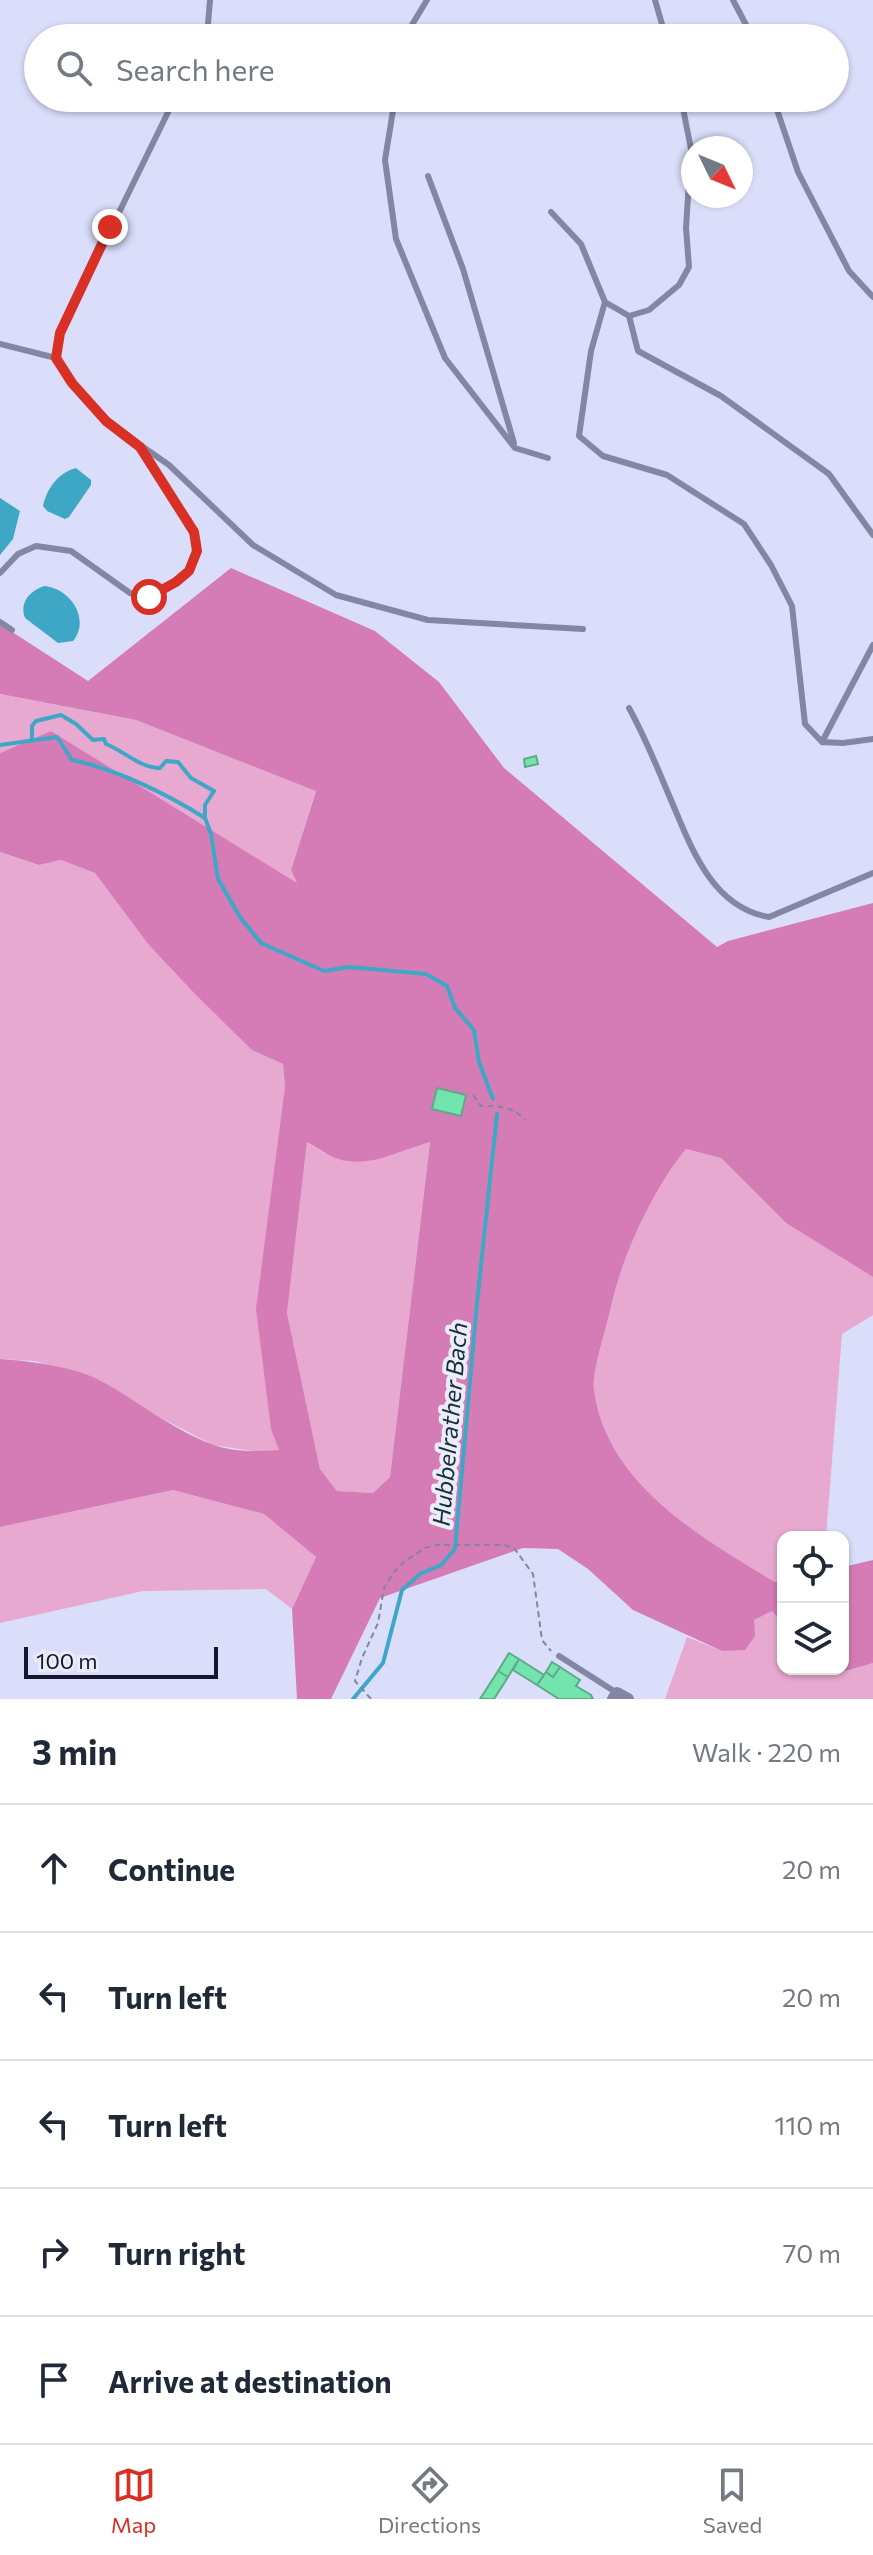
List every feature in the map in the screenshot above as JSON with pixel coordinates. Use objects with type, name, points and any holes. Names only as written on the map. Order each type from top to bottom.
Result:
[{"type":"lane","points":[[208,24],[210,0]]},
{"type":"lane","points":[[412,24],[427,0]]},
{"type":"lane","points":[[655,0],[662,24]]},
{"type":"lane","points":[[733,0],[746,24]]},
{"type":"lane","points":[[168,112],[60,333],[56,358],[72,383],[106,421],[169,465],[253,545],[336,595],[428,620],[583,629]]},
{"type":"lane","points":[[393,112],[385,160],[396,239],[445,358],[515,448],[548,458]]},
{"type":"lane","points":[[629,316],[649,310],[679,285],[689,267],[686,228],[691,149],[684,112]]},
{"type":"lane","points":[[778,112],[798,172],[849,271],[873,297]]},
{"type":"lane","points":[[428,176],[463,269],[515,448]]},
{"type":"lane","points":[[551,212],[581,244],[605,302],[629,316],[638,351],[721,396],[829,474],[873,535]]},
{"type":"lane","points":[[605,302],[591,351],[579,436],[603,456],[667,475],[744,524],[771,565],[792,606],[805,724],[822,742],[873,739]]},
{"type":"lane","points":[[0,344],[56,358]]},
{"type":"lane","points":[[0,573],[18,554],[36,546],[71,551],[130,593],[149,597],[189,571],[197,551],[194,532],[140,447]]},
{"type":"lane","points":[[0,622],[12,630]]},
{"type":"lane","points":[[822,742],[873,645]]},
{"type":"lane","points":[[629,708],[644,734],[695,854],[708,877],[740,908],[754,915],[769,917],[873,873]]},
{"type":"lane","points":[[559,1656],[619,1697]]},
{"type":"path","points":[[473,1095],[481,1106],[502,1106],[525,1120]]},
{"type":"path","points":[[370,1698],[355,1681],[378,1623],[384,1588],[394,1572],[425,1548],[462,1544],[514,1548],[533,1574],[542,1640],[559,1656]]},
{"type":"shaded area","points":[[231,568],[375,631],[439,682],[504,768],[717,947],[728,941],[873,903],[873,1277],[786,1223],[721,1158],[686,1149],[662,1183],[631,1245],[616,1287],[595,1373],[594,1390],[602,1424],[617,1454],[637,1481],[689,1527],[777,1582],[777,1616],[772,1611],[754,1620],[755,1636],[745,1650],[722,1651],[633,1610],[588,1569],[558,1549],[523,1548],[380,1598],[331,1699],[297,1699],[292,1609],[316,1557],[264,1514],[173,1490],[0,1527],[0,1359],[80,1372],[183,1431],[219,1447],[245,1451],[279,1450],[271,1429],[256,1309],[285,1087],[283,1064],[252,1050],[196,995],[148,944],[95,873],[61,860],[39,865],[0,852],[0,753],[51,731],[297,883],[291,870],[316,791],[136,720],[0,694],[0,624],[88,681]],"holes":[[[307,1142],[327,1154],[348,1161],[369,1161],[430,1142],[390,1477],[373,1493],[337,1491],[320,1469],[287,1313]]]},
{"type":"shaded area","points":[[0,694],[136,720],[316,790],[291,870],[298,884],[51,731],[0,753]]},
{"type":"shaded area","points":[[0,852],[39,865],[61,860],[95,873],[148,944],[252,1050],[283,1064],[279,1451],[259,1452],[213,1445],[148,1411],[100,1380],[35,1361],[0,1359]]},
{"type":"shaded area","points":[[430,1141],[390,1477],[373,1493],[337,1491],[320,1469],[287,1313],[307,1142],[326,1154],[388,1157]]},
{"type":"shaded area","points":[[686,1149],[721,1158],[786,1223],[873,1277],[873,1315],[842,1334],[826,1531],[777,1531],[777,1582],[717,1546],[662,1505],[637,1481],[617,1454],[602,1424],[594,1383],[616,1287],[640,1224]]},
{"type":"shaded area","points":[[173,1490],[264,1514],[316,1557],[292,1609],[266,1589],[143,1591],[0,1623],[0,1527]]},
{"type":"shaded area","points":[[873,1560],[873,1663],[849,1670],[849,1603],[849,1566]]},
{"type":"shaded area","points":[[773,1610],[777,1615],[777,1675],[849,1675],[849,1670],[873,1663],[873,1699],[665,1699],[687,1637],[722,1651],[754,1620]]},
{"type":"water","points":[[76,468],[91,480],[91,485],[65,519],[43,506],[54,482]]},
{"type":"water","points":[[0,498],[20,511],[13,539],[0,555]]},
{"type":"water","points":[[44,586],[62,592],[75,606],[80,623],[73,641],[58,643],[25,618],[23,607],[27,598]]},
{"type":"building","points":[[536,756],[538,764],[525,767],[524,759]]},
{"type":"building","points":[[437,1088],[466,1095],[461,1116],[432,1109]]},
{"type":"building","points":[[509,1653],[519,1659],[508,1677],[498,1671]]},
{"type":"building","points":[[519,1659],[544,1675],[537,1685],[513,1670]]},
{"type":"building","points":[[552,1662],[560,1667],[553,1677],[546,1672]]},
{"type":"building","points":[[560,1667],[580,1680],[576,1686],[593,1699],[559,1699],[537,1685],[546,1672],[553,1677]]},
{"type":"building","points":[[498,1671],[508,1677],[494,1699],[480,1699]]},
{"type":"waterway","points":[[32,739],[32,726],[36,721],[61,715],[93,740],[104,739],[106,744],[146,765],[160,768],[166,761],[178,762],[191,778],[214,791],[205,805],[205,818]]},
{"type":"waterway","name":"Hubbelrather Bach","points":[[0,745],[57,737],[72,760],[141,783],[205,818],[211,834],[218,879],[240,917],[261,943],[324,971],[349,967],[426,974],[447,986],[455,1008],[474,1030],[479,1062],[493,1099]]},
{"type":"waterway","name":"Hubbelrather Bach","points":[[353,1699],[383,1663],[402,1590],[420,1574],[441,1565],[455,1549],[497,1114]]},
{"type":"route","points":[[110,227],[60,333],[56,358],[72,383],[106,421],[140,447],[194,532],[197,551],[189,571],[149,597]]}]
